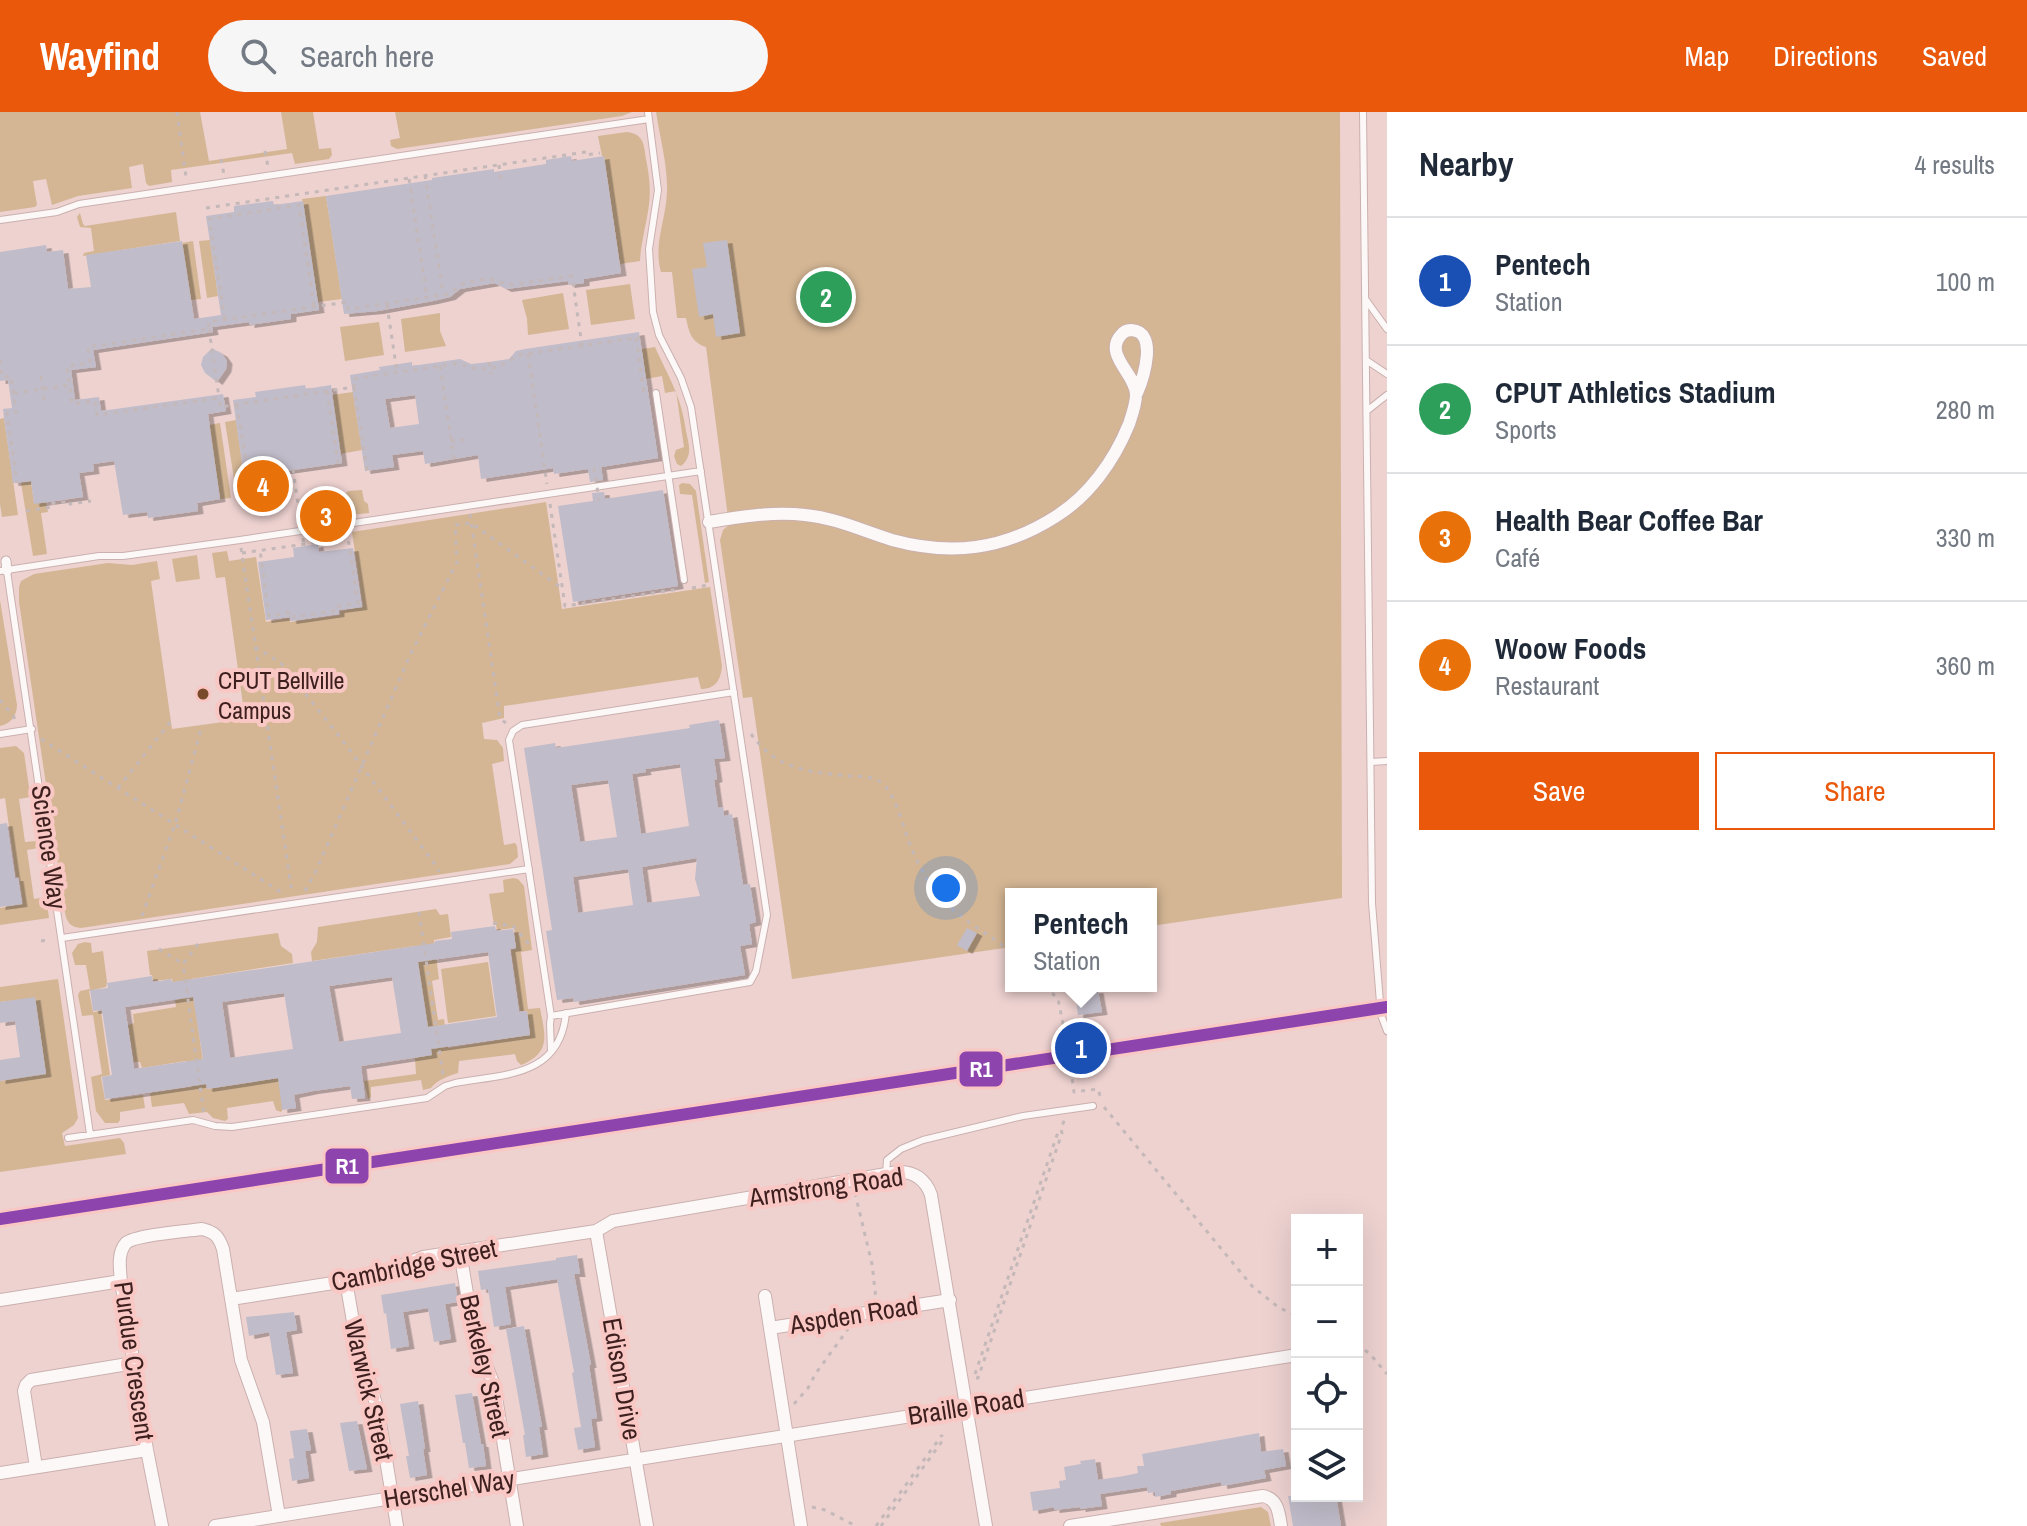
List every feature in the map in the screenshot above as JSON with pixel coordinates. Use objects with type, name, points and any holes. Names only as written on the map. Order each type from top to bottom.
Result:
[{"type":"street","points":[[709,522],[768,514],[804,515],[937,549],[965,549],[998,543],[1035,528],[1077,502],[1098,479],[1124,434],[1137,393]]},
{"type":"street","name":"Armstrong Road","points":[[596,1231],[613,1221],[898,1172],[910,1173],[921,1179],[929,1189],[950,1300],[986,1526]]},
{"type":"street","name":"Purdue Crescent","points":[[162,1526],[121,1281],[121,1251],[126,1242],[137,1238],[202,1229],[212,1231],[220,1238],[223,1249],[241,1360],[263,1422],[276,1520]]},
{"type":"street","name":"Cambridge Street","points":[[231,1299],[378,1274],[423,1257],[596,1231]]},
{"type":"street","name":"Edison Drive","points":[[596,1231],[647,1526]]},
{"type":"street","name":"Berkeley Street","points":[[460,1252],[474,1335],[494,1385],[517,1526]]},
{"type":"street","points":[[0,1300],[121,1281]]},
{"type":"street","name":"Warwick Street","points":[[346,1281],[355,1333],[378,1411],[397,1526]]},
{"type":"street","points":[[765,1296],[770,1328]]},
{"type":"street","name":"Aspden Road","points":[[801,1526],[770,1328],[950,1300]]},
{"type":"street","name":"Braille Road","points":[[636,1459],[1291,1356]]},
{"type":"street","points":[[36,1467],[24,1391],[26,1385],[31,1380],[134,1363]]},
{"type":"street","points":[[0,1473],[147,1450]]},
{"type":"street","name":"Herschel Way","points":[[215,1526],[276,1520],[636,1459]]},
{"type":"street","points":[[1070,1526],[1263,1496],[1275,1502],[1281,1526]]},
{"type":"lane","points":[[1363,112],[1372,903],[1381,1015],[1387,1031]]},
{"type":"lane","points":[[0,220],[57,212],[79,204],[649,116],[658,190],[649,249],[653,312],[659,335],[681,378],[691,407],[767,915],[754,978],[750,982],[551,1016]]},
{"type":"lane","points":[[1366,300],[1387,329]]},
{"type":"lane","points":[[1366,360],[1387,374]]},
{"type":"lane","points":[[656,393],[684,580]]},
{"type":"lane","points":[[1367,410],[1387,395]]},
{"type":"lane","points":[[4,568],[240,540],[416,509],[469,505],[701,471]]},
{"type":"lane","points":[[204,544],[205,554]]},
{"type":"lane","points":[[163,550],[164,560]]},
{"type":"lane","points":[[67,552],[68,561]]},
{"type":"lane","name":"Science Way","points":[[4,568],[32,729],[90,1134]]},
{"type":"lane","points":[[551,1051],[551,1016],[509,740],[513,731],[522,725],[734,692]]},
{"type":"lane","points":[[0,734],[32,729]]},
{"type":"lane","points":[[1371,762],[1387,761]]},
{"type":"lane","points":[[62,938],[529,869]]},
{"type":"lane","points":[[68,1138],[193,1120],[232,1127],[427,1098],[445,1086],[524,1071],[539,1063],[551,1051],[562,1032],[566,1013]]},
{"type":"lane","points":[[886,1174],[887,1160],[901,1149],[923,1140],[1023,1116],[1093,1106]]},
{"type":"path","points":[[177,112],[188,188]]},
{"type":"path","points":[[265,151],[269,177]]},
{"type":"path","points":[[206,208],[586,152],[586,155],[600,153]]},
{"type":"path","points":[[499,165],[501,180]]},
{"type":"path","points":[[425,175],[442,268],[443,295]]},
{"type":"path","points":[[409,178],[427,298]]},
{"type":"path","points":[[252,201],[254,212]]},
{"type":"path","points":[[225,319],[209,219],[299,205],[314,306]]},
{"type":"path","points":[[354,387],[220,410],[208,319],[347,302],[348,309],[387,304],[449,294],[471,281],[489,279],[509,285],[572,276],[582,346]]},
{"type":"path","points":[[387,304],[397,372]]},
{"type":"path","points":[[209,329],[88,347],[90,363],[67,366],[72,404],[95,401],[97,415],[219,398]]},
{"type":"path","points":[[367,471],[353,379],[459,363],[471,369],[490,372],[518,355],[640,337]]},
{"type":"path","points":[[528,354],[565,606],[718,584]]},
{"type":"path","points":[[0,360],[2,377],[11,376],[14,393],[16,412],[7,413],[17,483]]},
{"type":"path","points":[[489,362],[490,372]]},
{"type":"path","points":[[440,366],[454,459]]},
{"type":"path","points":[[41,376],[44,402]]},
{"type":"path","points":[[14,393],[70,385]]},
{"type":"path","points":[[327,391],[338,463]]},
{"type":"path","points":[[237,405],[248,476]]},
{"type":"path","points":[[451,441],[469,439]]},
{"type":"path","points":[[594,468],[599,500]]},
{"type":"path","points":[[293,469],[304,546]]},
{"type":"path","points":[[26,511],[50,507],[49,504],[91,501]]},
{"type":"path","points":[[469,505],[500,718],[513,731]]},
{"type":"path","points":[[304,893],[411,653],[457,562],[455,525],[471,523],[563,589]]},
{"type":"path","points":[[242,553],[260,550],[348,538],[358,603],[334,607],[334,611],[294,617],[293,612],[269,616],[260,550]]},
{"type":"path","points":[[33,739],[42,739],[287,896],[293,896],[240,540]]},
{"type":"path","points":[[255,647],[281,663],[437,867],[442,881]]},
{"type":"path","points":[[0,700],[14,717],[16,732]]},
{"type":"path","points":[[738,714],[757,742],[784,763],[805,772],[880,781],[890,791],[911,846],[943,900],[1005,947]]},
{"type":"path","points":[[118,788],[171,721]]},
{"type":"path","points":[[138,927],[174,825],[202,725]]},
{"type":"path","points":[[419,912],[445,1086]]},
{"type":"path","points":[[493,923],[513,926],[543,962]]},
{"type":"path","points":[[198,944],[183,964],[206,1123]]},
{"type":"path","points":[[159,949],[183,964]]},
{"type":"path","points":[[1051,992],[1058,999],[1074,1092],[1098,1089],[1104,1107],[1241,1274],[1266,1298],[1291,1313]]},
{"type":"path","points":[[973,1378],[978,1378],[1061,1129]]},
{"type":"path","points":[[853,1180],[872,1264],[877,1311]]},
{"type":"path","points":[[784,1412],[808,1388],[849,1328],[853,1314]]},
{"type":"path","points":[[1363,1349],[1387,1374]]},
{"type":"path","points":[[878,1526],[942,1435]]},
{"type":"path","points":[[797,1503],[825,1510],[856,1526]]},
{"type":"shaded area","points":[[0,112],[200,112],[209,161],[287,149],[281,112],[313,112],[319,149],[331,148],[332,155],[329,159],[295,164],[292,153],[171,170],[172,182],[149,186],[143,164],[129,167],[132,188],[78,196],[52,205],[46,179],[33,181],[35,207],[0,212]]},
{"type":"shaded area","points":[[395,112],[632,112],[397,149],[391,146],[390,140],[400,138]]},
{"type":"shaded area","points":[[656,112],[1340,112],[1342,898],[1157,925],[1157,888],[1005,888],[1005,948],[792,979],[752,697],[743,698],[720,540],[723,530],[729,525],[706,347],[694,339],[686,318],[677,318],[672,272],[661,272],[659,262],[666,202],[665,162]]},
{"type":"shaded area","points":[[627,132],[637,135],[644,145],[650,198],[640,261],[620,264],[598,136]]},
{"type":"shaded area","points":[[326,196],[342,299],[318,302],[302,199]]},
{"type":"shaded area","points":[[176,212],[180,241],[83,256],[94,251],[91,228],[80,227],[77,217],[80,213],[85,226]]},
{"type":"shaded area","points":[[210,240],[218,296],[207,298],[199,241]]},
{"type":"shaded area","points":[[193,241],[201,299],[191,300],[182,243]]},
{"type":"shaded area","points":[[630,284],[635,319],[591,325],[586,290]]},
{"type":"shaded area","points":[[563,293],[569,329],[528,335],[522,300]]},
{"type":"shaded area","points":[[440,313],[440,331],[446,346],[405,352],[401,319]]},
{"type":"shaded area","points":[[379,322],[384,355],[345,361],[340,327]]},
{"type":"shaded area","points":[[655,347],[675,391],[665,393],[662,376],[646,379],[642,349]]},
{"type":"shaded area","points":[[353,392],[362,450],[340,454],[331,395]]},
{"type":"shaded area","points":[[676,393],[689,446],[689,454],[681,466],[674,456],[676,450],[684,447]]},
{"type":"shaded area","points":[[4,418],[18,515],[2,517],[0,419]]},
{"type":"shaded area","points":[[236,420],[247,496],[237,497],[225,422]]},
{"type":"shaded area","points":[[220,423],[231,498],[220,499],[209,425]]},
{"type":"shaded area","points":[[31,481],[34,503],[46,502],[48,512],[41,513],[47,554],[33,556],[21,483]]},
{"type":"shaded area","points":[[690,484],[696,491],[709,582],[705,583],[692,495],[680,494],[679,485]]},
{"type":"shaded area","points":[[362,490],[369,513],[350,515],[345,494]]},
{"type":"shaded area","points":[[546,502],[562,609],[710,587],[722,666],[714,685],[701,689],[698,677],[504,706],[504,718],[482,723],[484,739],[497,740],[503,748],[504,761],[492,764],[504,845],[515,843],[517,846],[518,857],[510,864],[81,928],[70,924],[65,913],[19,602],[21,581],[34,574],[108,563],[132,565],[157,561],[160,579],[151,581],[172,729],[245,719],[225,577],[216,578],[212,553],[227,551],[229,561],[256,557],[266,622],[340,615],[340,611],[363,607],[352,532]]},
{"type":"shaded area","points":[[197,555],[200,579],[176,582],[172,559]]},
{"type":"shaded area","points":[[0,600],[17,705],[12,719],[0,726]]},
{"type":"shaded area","points":[[16,746],[24,753],[30,794],[30,797],[19,799],[25,842],[37,841],[38,848],[27,850],[34,899],[46,897],[49,918],[0,925],[0,908],[23,904],[5,798],[0,799],[0,748]]},
{"type":"shaded area","points":[[513,878],[524,886],[532,950],[521,952],[528,1009],[540,1008],[544,1034],[542,1048],[531,1060],[521,1065],[515,1054],[459,1061],[458,1073],[431,1088],[423,1090],[421,1080],[371,1087],[371,1097],[368,1099],[364,1081],[416,1074],[415,1058],[431,1055],[415,946],[312,961],[311,952],[317,942],[318,927],[436,909],[440,915],[448,914],[451,937],[434,940],[439,979],[432,981],[438,1020],[444,1019],[448,1048],[530,1035],[527,1011],[520,1011],[511,950],[516,948],[514,928],[497,930],[489,894],[504,892],[503,880]]},
{"type":"shaded area","points":[[278,933],[281,946],[292,954],[293,963],[191,979],[207,1089],[297,1075],[300,1094],[293,1093],[281,1112],[276,1110],[273,1101],[227,1108],[228,1119],[225,1121],[213,1118],[207,1112],[189,1114],[184,1103],[152,1107],[150,1093],[191,1087],[186,1061],[142,1068],[140,1062],[134,1062],[128,1025],[134,1023],[133,1014],[176,1007],[172,979],[153,981],[147,951]]},
{"type":"shaded area","points":[[91,943],[92,953],[103,951],[107,982],[106,987],[89,991],[93,1012],[101,1011],[110,1075],[101,1077],[105,1100],[143,1095],[145,1108],[120,1112],[118,1123],[105,1123],[96,1111],[91,1077],[102,1074],[93,1015],[82,1016],[78,995],[80,991],[90,989],[86,965],[75,965],[72,953],[78,944]]},
{"type":"shaded area","points":[[488,962],[496,1016],[448,1023],[441,969]]},
{"type":"shaded area","points":[[58,979],[78,1118],[62,1133],[65,1146],[120,1138],[126,1154],[0,1172],[0,1081],[46,1073],[35,998],[0,1002],[0,987]]},
{"type":"shaded area","points":[[1261,1507],[1268,1512],[1271,1526],[1161,1526],[1160,1523]]},
{"type":"building","points":[[571,156],[572,161],[604,156],[621,273],[584,279],[584,283],[569,285],[568,281],[506,289],[495,283],[460,289],[450,297],[433,301],[344,314],[326,196],[432,178],[546,164],[546,160]]},
{"type":"building","points":[[273,201],[274,205],[303,201],[319,310],[291,314],[291,319],[212,327],[213,332],[93,350],[96,367],[71,370],[75,400],[99,397],[101,411],[223,394],[226,411],[208,414],[220,499],[197,503],[198,511],[148,518],[147,512],[123,515],[114,461],[93,464],[94,471],[79,473],[83,497],[34,504],[31,481],[13,483],[4,418],[3,409],[12,408],[8,380],[0,381],[0,252],[46,245],[47,252],[63,250],[68,289],[91,287],[86,255],[182,241],[194,319],[221,315],[206,216],[234,212],[234,206]]},
{"type":"building","points":[[727,240],[740,333],[716,337],[713,314],[699,317],[692,269],[707,267],[703,243]]},
{"type":"building","points":[[639,332],[658,458],[601,467],[603,480],[590,482],[588,469],[554,474],[553,468],[481,479],[478,455],[425,464],[423,451],[392,455],[394,467],[365,471],[350,375],[412,362],[412,366],[460,359],[471,364],[489,362],[509,359],[516,351]],"holes":[[[415,395],[419,424],[390,428],[385,399]]]},
{"type":"building","points":[[212,348],[227,361],[226,369],[217,382],[205,373],[201,365],[203,357]]},
{"type":"building","points":[[305,385],[306,389],[331,385],[342,463],[244,477],[233,400],[256,397],[255,392]]},
{"type":"building","points":[[663,490],[678,586],[573,602],[558,506],[593,501],[592,493],[604,492],[605,499]]},
{"type":"building","points":[[318,544],[319,552],[353,548],[362,607],[339,610],[339,614],[291,621],[290,617],[266,620],[258,562],[294,557],[293,548]]},
{"type":"building","points":[[719,720],[725,758],[714,759],[718,808],[723,807],[724,816],[732,814],[743,885],[750,884],[756,922],[749,924],[752,944],[740,946],[745,975],[574,1002],[573,998],[557,1000],[546,931],[552,930],[524,748],[555,743],[556,748],[690,728],[689,725]],"holes":[[[680,764],[689,826],[641,834],[632,774],[646,772],[645,769]],[[608,780],[617,837],[580,842],[571,785]],[[697,858],[695,879],[700,896],[647,903],[642,867]],[[628,869],[633,905],[578,913],[573,877]]]},
{"type":"building","points":[[7,823],[22,904],[0,907],[0,824]]},
{"type":"building","points":[[495,926],[496,931],[513,929],[516,948],[510,949],[519,1012],[527,1011],[530,1035],[431,1049],[432,1055],[361,1066],[365,1098],[352,1099],[350,1086],[313,1091],[294,1095],[296,1108],[282,1110],[278,1078],[207,1089],[206,1084],[105,1099],[102,1077],[112,1075],[102,1010],[93,1011],[90,990],[108,988],[107,983],[152,976],[153,982],[171,979],[172,982],[435,943],[452,939],[451,932]],"holes":[[[488,952],[497,1017],[428,1027],[418,962]],[[392,977],[401,1033],[339,1042],[329,986]],[[284,993],[293,1049],[230,1058],[222,1002]],[[193,997],[203,1059],[134,1069],[125,1007]]]},
{"type":"building","points":[[967,928],[977,933],[967,951],[957,945]]},
{"type":"building","points":[[1098,992],[1102,1012],[1078,1015],[1075,993]]},
{"type":"building","points":[[35,997],[46,1074],[0,1081],[0,1060],[20,1057],[15,1021],[0,1023],[0,1002]]},
{"type":"building","points":[[577,1255],[580,1274],[574,1274],[591,1365],[597,1418],[591,1419],[595,1447],[578,1450],[574,1428],[581,1427],[557,1279],[505,1287],[511,1324],[494,1327],[488,1289],[481,1290],[478,1271]]},
{"type":"building","points":[[455,1283],[458,1302],[445,1304],[451,1339],[434,1342],[428,1308],[403,1312],[409,1346],[391,1349],[381,1295]]},
{"type":"building","points":[[294,1312],[297,1330],[286,1332],[293,1373],[276,1375],[269,1332],[249,1336],[246,1317]]},
{"type":"building","points":[[524,1326],[542,1427],[539,1427],[543,1454],[526,1457],[525,1435],[506,1329]]},
{"type":"building","points":[[472,1393],[486,1466],[469,1468],[455,1395]]},
{"type":"building","points":[[418,1401],[427,1475],[410,1478],[400,1404]]},
{"type":"building","points":[[357,1421],[367,1469],[349,1471],[340,1423]]},
{"type":"building","points":[[307,1429],[311,1450],[305,1451],[309,1478],[292,1481],[289,1459],[294,1458],[290,1431]]},
{"type":"building","points":[[1259,1433],[1261,1452],[1283,1449],[1286,1466],[1264,1470],[1266,1478],[1222,1486],[1221,1482],[1155,1497],[1155,1492],[1148,1493],[1147,1487],[1100,1494],[1102,1506],[1054,1510],[1054,1507],[1033,1511],[1030,1492],[1060,1488],[1059,1481],[1066,1480],[1064,1467],[1081,1464],[1080,1461],[1095,1459],[1098,1480],[1124,1476],[1138,1473],[1137,1466],[1144,1466],[1142,1454]]},
{"type":"building","points":[[1288,1496],[1291,1496],[1291,1502],[1337,1502],[1341,1526],[1293,1526]]},
{"type":"transit line","name":"R1","points":[[0,1219],[1387,1007]]},
{"type":"place","name":"CPUT Athletics Stadium","points":[[826,297]]},
{"type":"place","name":"Woow Foods","points":[[263,486]]},
{"type":"place","name":"Health Bear Coffee Bar","points":[[326,516]]},
{"type":"place","name":"CPUT Bellville Campus","points":[[203,694]]},
{"type":"place","name":"Pentech","points":[[1081,1048]]}]
